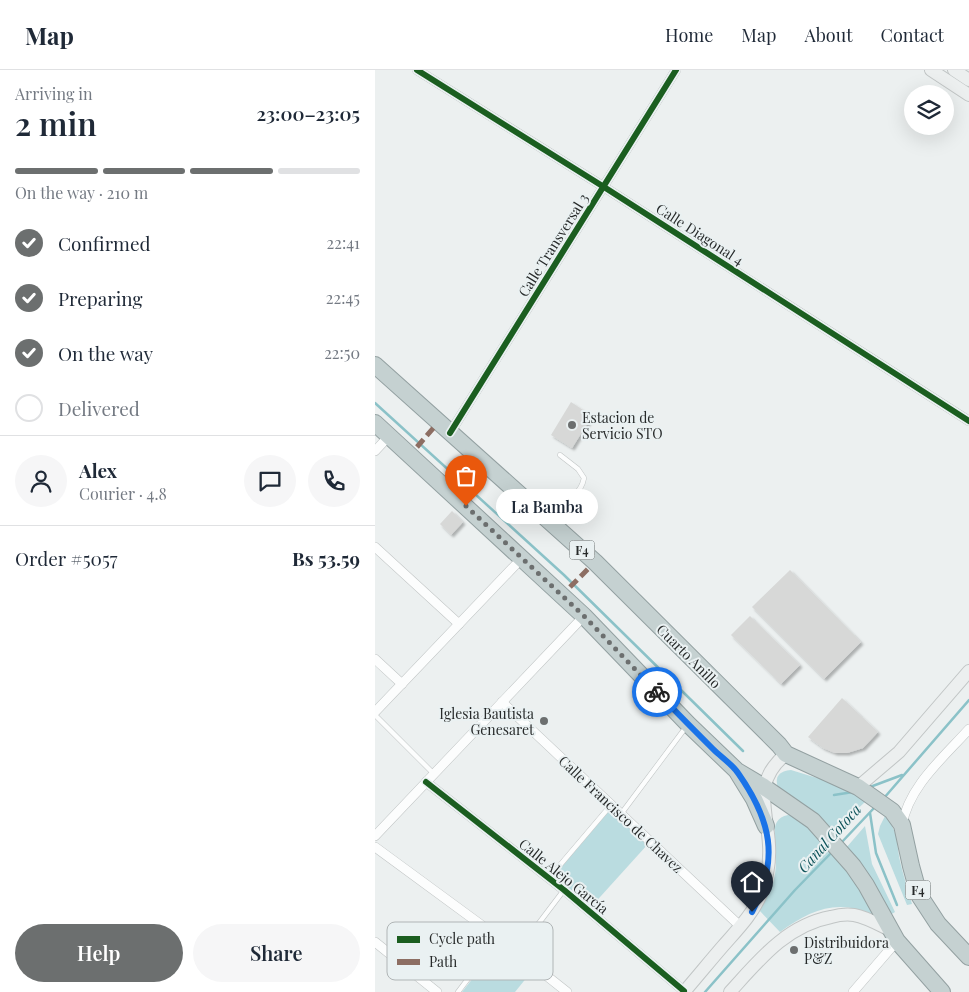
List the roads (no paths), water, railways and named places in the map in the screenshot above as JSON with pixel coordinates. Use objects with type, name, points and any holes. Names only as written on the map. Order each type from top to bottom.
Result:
[{"type":"highway","name":"Cuarto Anillo","points":[[375,365],[595,562],[786,754],[865,791],[892,811],[902,825],[919,895],[938,924],[969,957]]},
{"type":"highway","points":[[375,423],[584,616],[688,724],[737,771],[813,821],[842,852],[866,885],[893,936],[941,989]]},
{"type":"highway","points":[[737,771],[754,799],[766,826]]},
{"type":"main road","points":[[931,70],[969,95]]},
{"type":"main road","points":[[954,70],[969,80]]},
{"type":"main road","points":[[865,791],[969,671]]},
{"type":"main road","points":[[684,992],[752,912],[760,896],[766,880],[769,845],[764,787],[768,774],[786,754]]},
{"type":"main road","points":[[730,992],[780,941],[796,928],[812,921],[841,915],[854,915],[893,936]]},
{"type":"street","name":"Calle Diagonal 4","points":[[417,70],[604,187],[969,421]]},
{"type":"street","name":"Calle Transversal 3","points":[[450,433],[676,70]]},
{"type":"street","points":[[375,452],[389,436]]},
{"type":"street","points":[[375,547],[459,624]]},
{"type":"street","points":[[375,714],[522,558]]},
{"type":"street","points":[[375,836],[584,616]]},
{"type":"street","points":[[375,659],[402,684]]},
{"type":"street","name":"Calle Francisco de Chavez","points":[[502,702],[740,926]]},
{"type":"street","points":[[902,825],[904,814],[915,789],[969,729]]},
{"type":"street","name":"Calle Alejo García","points":[[426,782],[564,890],[684,992]]},
{"type":"street","points":[[375,847],[477,922]]},
{"type":"street","points":[[853,992],[893,936]]},
{"type":"street","points":[[375,942],[387,952]]},
{"type":"street","points":[[422,980],[437,992]]},
{"type":"street","points":[[552,980],[567,992]]},
{"type":"lane","points":[[540,511],[577,494],[583,486],[584,478],[577,469],[560,455]]},
{"type":"lane","points":[[375,714],[434,774]]},
{"type":"lane","points":[[621,814],[688,724]]},
{"type":"lane","points":[[549,878],[611,805]]},
{"type":"lane","points":[[540,922],[564,890]]},
{"type":"lane","points":[[458,992],[467,980]]},
{"type":"waterway","points":[[375,403],[564,575],[743,751]]},
{"type":"waterway","name":"Canal Cotoca","points":[[884,798],[969,700]]},
{"type":"waterway","points":[[870,787],[902,775]]},
{"type":"waterway","points":[[834,795],[853,792]]},
{"type":"waterway","name":"Canal Cotoca","points":[[841,843],[875,807]]},
{"type":"waterway","points":[[870,813],[876,853],[897,905]]},
{"type":"waterway","name":"Canal Cotoca","points":[[705,992],[795,890],[832,852]]},
{"type":"place","name":"Estacion de Servicio STO","points":[[572,425]]},
{"type":"place","name":"La Bamba","points":[[466,506]]},
{"type":"place","name":"Iglesia Bautista Genesaret","points":[[544,721]]},
{"type":"place","name":"Distribuidora P&Z","points":[[794,950]]}]
